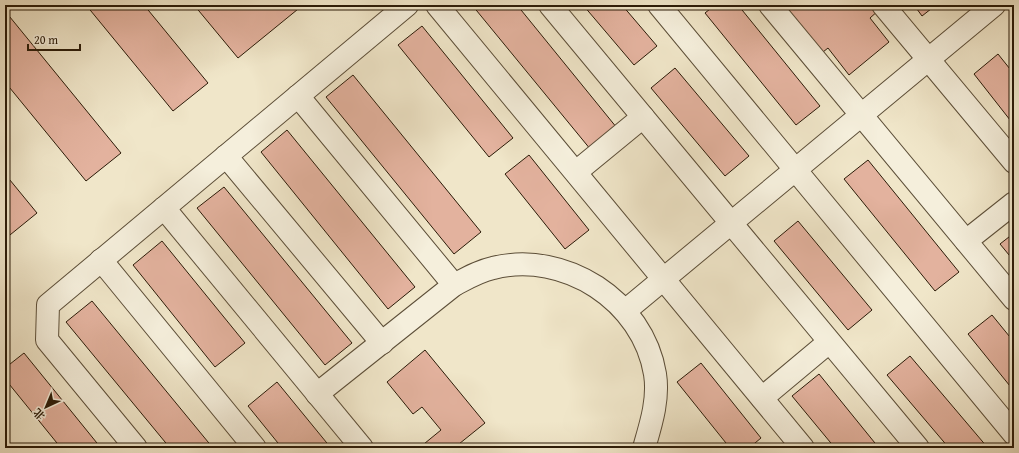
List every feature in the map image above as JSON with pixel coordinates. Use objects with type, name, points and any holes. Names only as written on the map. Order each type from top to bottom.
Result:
[{"type":"street","points":[[136,448],[47,340],[48,305],[407,5]]},
{"type":"street","points":[[438,5],[803,448]]},
{"type":"street","points":[[550,5],[918,448]]},
{"type":"street","points":[[659,5],[1014,434]]},
{"type":"street","points":[[883,5],[1014,162]]},
{"type":"street","points":[[625,311],[994,5]]},
{"type":"street","points":[[774,6],[861,115],[1014,299]]},
{"type":"street","points":[[298,96],[454,285]]},
{"type":"street","points":[[576,172],[643,117]]},
{"type":"street","points":[[226,156],[382,342]]},
{"type":"street","points":[[966,241],[1014,203]]},
{"type":"street","points":[[164,208],[362,448]]},
{"type":"street","points":[[101,260],[254,448]]},
{"type":"street","points":[[317,394],[454,285],[473,274],[494,268],[522,264],[549,267],[574,275],[597,286],[614,298],[637,326],[647,346],[655,374],[656,402],[644,448]]},
{"type":"street","points":[[762,398],[830,342]]},
{"type":"building","points":[[86,5],[144,5],[208,83],[173,111]]},
{"type":"building","points":[[194,5],[303,5],[238,58]]},
{"type":"building","points":[[472,5],[517,5],[617,128],[591,150]]},
{"type":"building","points":[[583,5],[622,5],[657,46],[634,65]]},
{"type":"building","points":[[715,5],[738,5],[820,106],[796,125],[705,13]]},
{"type":"building","points":[[785,5],[875,5],[879,10],[870,18],[889,42],[849,75],[828,48],[818,56],[780,9]]},
{"type":"building","points":[[914,5],[936,5],[922,16]]},
{"type":"building","points":[[5,11],[121,153],[86,181],[5,82]]},
{"type":"building","points":[[422,26],[513,138],[489,157],[398,45]]},
{"type":"building","points":[[998,54],[1014,74],[1014,125],[974,74]]},
{"type":"building","points":[[675,68],[749,156],[725,176],[651,88]]},
{"type":"building","points":[[353,75],[481,232],[454,254],[326,97]]},
{"type":"building","points":[[287,130],[415,287],[388,309],[261,152]]},
{"type":"building","points":[[529,155],[589,230],[565,249],[505,174]]},
{"type":"building","points":[[868,160],[959,272],[935,291],[844,179]]},
{"type":"building","points":[[5,174],[37,213],[5,239]]},
{"type":"building","points":[[224,187],[352,343],[325,365],[197,208]]},
{"type":"building","points":[[798,221],[872,310],[848,330],[774,241]]},
{"type":"building","points":[[1014,233],[1014,261],[1000,244]]},
{"type":"building","points":[[162,241],[245,343],[215,367],[133,265]]},
{"type":"building","points":[[92,301],[213,448],[170,448],[66,322]]},
{"type":"building","points":[[992,315],[1014,342],[1014,391],[968,334]]},
{"type":"building","points":[[425,350],[485,423],[454,448],[419,448],[441,430],[422,407],[413,414],[387,382]]},
{"type":"building","points":[[24,353],[101,448],[61,448],[5,379],[5,368]]},
{"type":"building","points":[[910,356],[988,448],[949,448],[887,375]]},
{"type":"building","points":[[701,363],[761,438],[749,448],[730,448],[677,382]]},
{"type":"building","points":[[819,374],[879,448],[835,448],[792,396]]},
{"type":"building","points":[[277,382],[331,448],[282,448],[248,406]]},
{"type":"building","points":[[238,444],[242,448],[233,448]]}]
